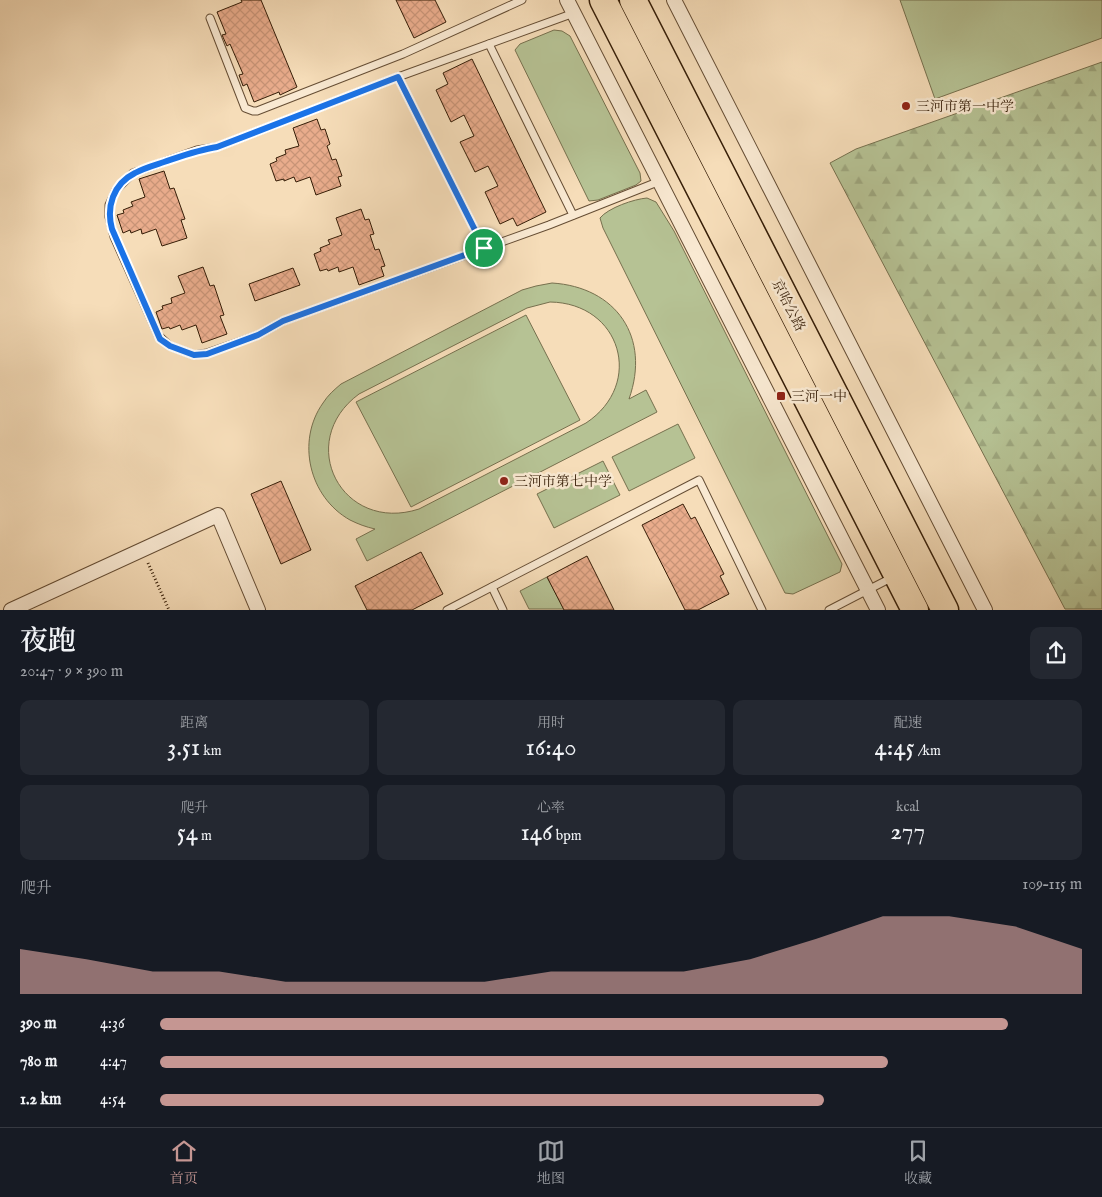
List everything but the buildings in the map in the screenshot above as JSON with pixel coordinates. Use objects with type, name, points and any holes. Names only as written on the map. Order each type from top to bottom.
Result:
[{"type":"highway","name":"京哈公路","points":[[603,0],[915,610]]},
{"type":"highway","name":"京哈公路","points":[[633,0],[945,610]]},
{"type":"street","points":[[567,0],[878,610]]},
{"type":"street","points":[[674,0],[985,610]]},
{"type":"street","points":[[11,610],[218,514],[258,610]]},
{"type":"lane","points":[[210,18],[245,108],[257,111],[403,54],[522,0]]},
{"type":"lane","points":[[574,13],[398,77],[217,147],[197,150],[136,172],[116,190],[110,205],[109,217],[114,237],[158,336],[170,346],[194,355],[207,354],[258,335],[283,321],[573,215],[660,181]]},
{"type":"lane","points":[[489,44],[573,215]]},
{"type":"lane","points":[[398,77],[484,248]]},
{"type":"lane","points":[[447,610],[699,480],[762,610]]},
{"type":"lane","points":[[829,610],[897,574]]},
{"type":"lane","points":[[492,587],[503,610]]},
{"type":"path","points":[[142,549],[169,610]]},
{"type":"green space","points":[[900,0],[1102,0],[1102,38],[935,99]]},
{"type":"green space","points":[[554,30],[562,31],[570,36],[640,173],[641,181],[636,185],[598,200],[589,201],[515,50],[520,44]]},
{"type":"green space","points":[[1102,62],[1102,609],[1065,609],[830,163],[856,149]]},
{"type":"green space","points":[[647,198],[656,202],[674,231],[842,564],[840,572],[793,594],[785,593],[603,228],[600,218],[604,214],[629,202]]},
{"type":"green space","points":[[552,283],[575,287],[594,294],[610,305],[623,319],[631,336],[635,355],[635,376],[629,399],[646,390],[657,412],[367,561],[356,539],[375,529],[350,520],[336,510],[316,483],[311,467],[309,451],[310,434],[315,418],[323,403],[341,384],[522,290]],"holes":[[[550,302],[574,306],[594,316],[608,330],[617,348],[619,368],[615,388],[604,407],[586,423],[419,509],[392,513],[368,508],[349,496],[336,479],[329,458],[330,436],[340,414],[359,394],[527,308]]]},
{"type":"green space","points":[[526,315],[580,420],[411,507],[356,402]]},
{"type":"green space","points":[[678,424],[695,458],[629,491],[612,457]]},
{"type":"green space","points":[[603,461],[620,495],[554,528],[537,494]]},
{"type":"green space","points":[[547,577],[564,609],[529,609],[520,591]]},
{"type":"place","name":"三河市第一中学","points":[[906,106]]},
{"type":"place","name":"三河一中","points":[[781,396]]},
{"type":"place","name":"三河市第七中学","points":[[504,481]]},
{"type":"route","points":[[398,77],[484,248],[283,321],[258,335],[207,354],[194,355],[170,346],[158,336],[114,237],[109,217],[110,205],[116,190],[133,173],[197,150],[217,147],[398,77]]}]
